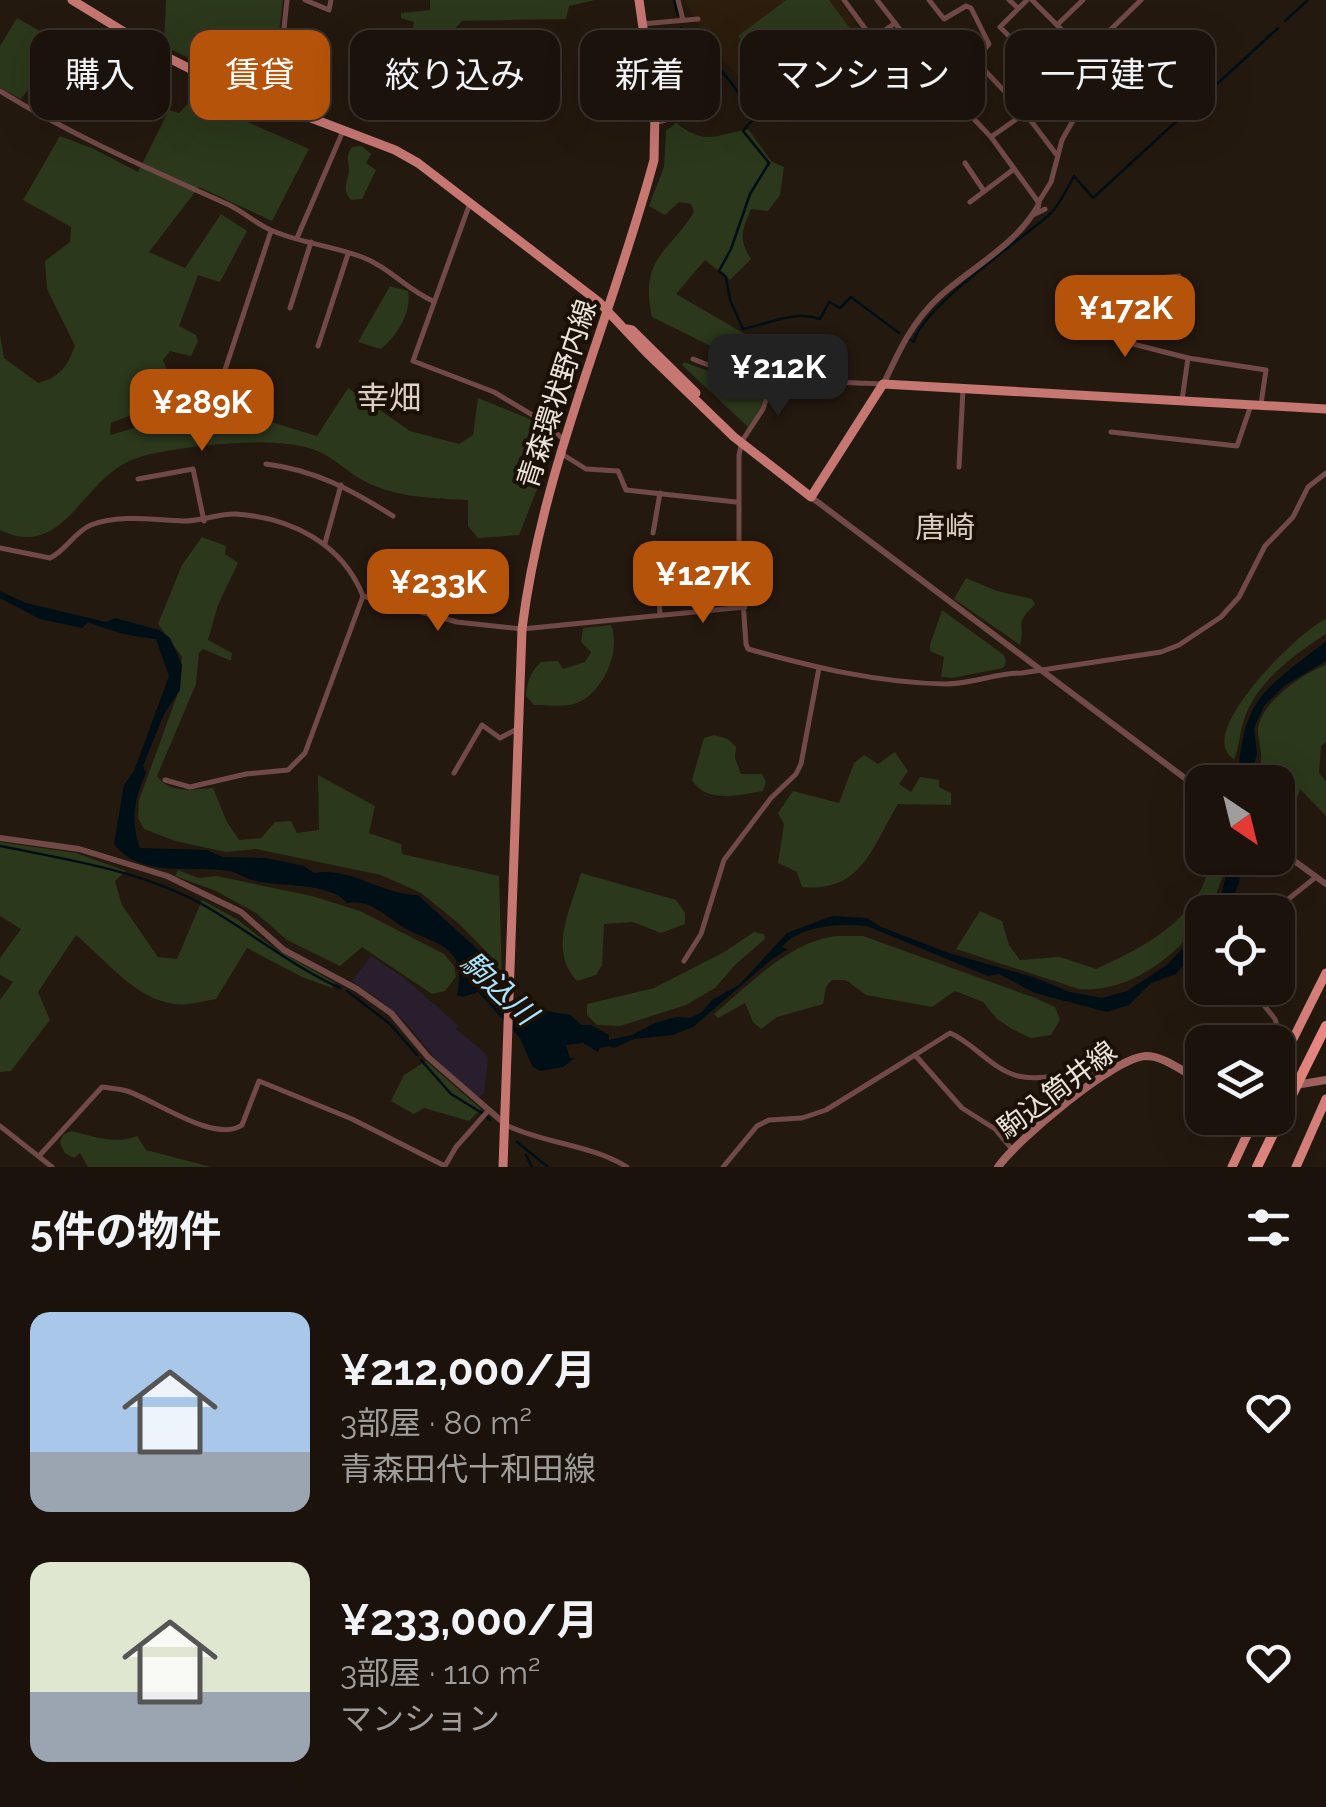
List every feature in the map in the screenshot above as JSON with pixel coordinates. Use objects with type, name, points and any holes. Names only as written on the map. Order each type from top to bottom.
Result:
[{"type":"highway","points":[[1295,1034],[1326,973]]},
{"type":"highway","points":[[1257,1167],[1326,1026]]},
{"type":"highway","points":[[1296,1167],[1326,1099]]},
{"type":"highway","points":[[1232,1167],[1247,1135]]},
{"type":"main road","points":[[72,0],[190,69]]},
{"type":"main road","name":"青森環状野内線","points":[[504,1167],[522,629],[534,553],[654,160],[656,122],[639,0]]},
{"type":"main road","points":[[315,120],[406,157],[470,202],[608,310],[668,374],[740,440],[811,497],[883,384],[1326,410]]},
{"type":"main road","name":"駒込筒井線","points":[[998,1167],[1011,1148],[1126,1061],[1152,1056],[1185,1072]]},
{"type":"main road","points":[[1295,1085],[1326,1080]]},
{"type":"street","points":[[284,30],[287,0]]},
{"type":"street","points":[[306,0],[329,10],[331,0]]},
{"type":"street","points":[[678,0],[683,20]]},
{"type":"street","points":[[844,0],[865,30]]},
{"type":"street","points":[[876,0],[900,30]]},
{"type":"street","points":[[929,0],[944,19],[966,6],[970,8],[989,44],[975,60],[1005,92]]},
{"type":"street","points":[[1010,0],[1018,8]]},
{"type":"street","points":[[1005,33],[1000,28],[1030,0],[1061,30]]},
{"type":"street","points":[[1057,26],[1082,0]]},
{"type":"street","points":[[1111,30],[1141,0]]},
{"type":"street","points":[[642,24],[698,19]]},
{"type":"street","points":[[886,30],[895,24]]},
{"type":"street","points":[[0,91],[112,153],[230,205],[271,231],[380,266],[418,295],[433,301]]},
{"type":"street","points":[[656,122],[667,120]]},
{"type":"street","points":[[975,120],[1040,206]]},
{"type":"street","points":[[991,137],[1015,120]]},
{"type":"street","points":[[1030,120],[1056,154]]},
{"type":"street","points":[[693,359],[733,374],[883,384],[905,338],[930,306],[1004,246],[1040,206],[1056,154],[1074,120]]},
{"type":"street","points":[[297,238],[343,130]]},
{"type":"street","points":[[965,163],[984,191]]},
{"type":"street","points":[[970,202],[1014,169]]},
{"type":"street","points":[[470,202],[413,361],[494,392],[566,440]]},
{"type":"street","points":[[216,397],[271,231]]},
{"type":"street","points":[[290,308],[311,242]]},
{"type":"street","points":[[318,346],[348,253]]},
{"type":"street","points":[[1111,432],[1237,446],[1256,406],[1266,370],[1188,358],[1132,344],[1150,279],[1178,276]]},
{"type":"street","points":[[1182,400],[1188,358]]},
{"type":"street","points":[[773,378],[762,412],[740,440],[737,502],[748,649],[867,678],[946,684],[1161,652],[1207,627],[1239,597],[1265,546],[1293,517],[1308,488],[1326,473]]},
{"type":"street","points":[[959,468],[963,389]]},
{"type":"street","points":[[562,454],[586,469],[618,471],[626,490],[737,502]]},
{"type":"street","points":[[266,464],[295,468],[342,485],[393,516]]},
{"type":"street","points":[[138,478],[193,468],[204,522]]},
{"type":"street","points":[[325,543],[342,485]]},
{"type":"street","points":[[653,533],[660,494]]},
{"type":"street","points":[[811,497],[1185,778]]},
{"type":"street","points":[[0,548],[50,558],[66,548],[82,530],[108,521],[204,522],[232,514],[306,532],[325,543],[345,565],[363,596],[457,622],[522,629],[745,607]]},
{"type":"street","points":[[655,543],[660,614]]},
{"type":"street","points":[[165,780],[190,787],[246,774],[288,770],[297,763],[305,754],[363,596]]},
{"type":"street","points":[[684,961],[701,934],[724,860],[801,764],[819,668]]},
{"type":"street","points":[[454,773],[482,725],[500,738],[520,728]]},
{"type":"street","points":[[0,838],[79,849],[168,876],[240,912],[284,950],[357,989],[391,1013],[428,1057],[506,1125],[563,1146],[585,1148],[627,1167]]},
{"type":"street","points":[[1295,862],[1326,884]]},
{"type":"street","points":[[1293,895],[1316,877]]},
{"type":"street","points":[[723,1167],[757,1126],[826,1110],[950,1033],[1014,1075],[1046,1078],[1106,1074]]},
{"type":"street","points":[[915,1055],[962,1108],[996,1129],[1011,1148]]},
{"type":"street","points":[[38,1156],[102,1088],[130,1092],[172,1113],[230,1130],[242,1124],[258,1081],[352,1119],[445,1166],[456,1147],[488,1111]]},
{"type":"street","points":[[0,1126],[52,1167]]},
{"type":"shaded area","points":[[684,0],[840,0],[860,30],[740,30],[740,78],[720,57],[720,30],[702,30]]},
{"type":"shaded area","points":[[0,591],[26,603],[106,622],[115,618],[159,630],[170,638],[182,665],[180,690],[164,714],[143,766],[146,773],[134,819],[140,848],[207,850],[223,857],[266,858],[304,866],[314,873],[340,873],[392,891],[418,895],[487,958],[492,981],[500,992],[517,1000],[520,1007],[571,1015],[581,1025],[591,1025],[609,1035],[609,1040],[632,1035],[655,1023],[690,1018],[702,1012],[712,1000],[739,985],[787,933],[832,916],[867,918],[949,953],[1070,992],[1102,998],[1127,991],[1167,965],[1185,946],[1185,963],[1176,974],[1151,983],[1129,1005],[1107,1012],[1035,993],[999,974],[988,976],[867,926],[821,927],[789,940],[782,947],[788,949],[693,1027],[673,1035],[634,1039],[614,1048],[600,1048],[598,1052],[583,1043],[566,1045],[570,1058],[575,1058],[563,1067],[540,1071],[532,1066],[520,1038],[478,992],[457,995],[459,977],[452,954],[374,908],[347,903],[316,888],[263,882],[230,871],[153,866],[125,855],[114,844],[124,785],[134,771],[169,676],[156,639],[88,622],[82,628],[40,619],[0,598]]},
{"type":"shaded area","points":[[1326,641],[1326,661],[1284,686],[1264,706],[1254,728],[1257,754],[1254,765],[1239,765],[1252,712],[1271,685]]},
{"type":"shaded area","points":[[1226,875],[1240,875],[1234,895],[1221,895]]},
{"type":"shaded area","points":[[371,956],[404,978],[485,1053],[488,1058],[484,1094],[477,1097],[438,1062],[407,1024],[352,981]]},
{"type":"green space","points":[[166,0],[283,0],[279,30],[190,30],[190,59],[170,49],[170,30],[165,30]]},
{"type":"green space","points":[[430,0],[595,0],[569,6],[566,19],[462,21],[454,30],[413,30],[414,22],[401,18],[401,13],[430,10]]},
{"type":"green space","points":[[786,0],[829,0],[851,30],[746,30]]},
{"type":"green space","points":[[17,18],[38,30],[30,30],[30,87],[21,99],[0,88],[0,46]]},
{"type":"green space","points":[[190,101],[190,120],[243,120],[309,149],[272,221],[199,187],[149,252],[185,268],[221,214],[247,231],[220,282],[198,275],[179,326],[196,335],[198,341],[191,356],[170,351],[163,360],[176,392],[168,401],[111,423],[110,435],[192,411],[235,411],[317,436],[348,388],[410,431],[459,444],[473,435],[478,398],[542,424],[556,441],[519,535],[478,538],[468,526],[468,500],[389,491],[364,481],[319,451],[260,443],[200,446],[140,457],[117,468],[52,530],[20,537],[0,530],[0,335],[4,358],[38,383],[62,370],[75,346],[47,289],[45,261],[70,242],[71,227],[23,200],[60,136],[138,172],[164,120],[170,120],[170,110],[179,113]]},
{"type":"green space","points":[[676,123],[702,136],[748,129],[772,162],[784,167],[780,195],[768,211],[751,209],[745,223],[743,240],[751,259],[730,280],[705,260],[676,294],[757,341],[753,354],[743,362],[652,317],[649,282],[653,269],[694,212],[691,204],[679,202],[665,215],[649,206],[664,167],[666,131]]},
{"type":"green space","points":[[362,146],[371,154],[366,163],[376,170],[362,199],[351,200],[346,189],[348,156],[352,147]]},
{"type":"green space","points":[[390,286],[408,291],[402,323],[381,349],[358,342]]},
{"type":"green space","points":[[684,362],[740,383],[767,385],[760,409],[748,427],[682,365]]},
{"type":"green space","points":[[202,537],[226,546],[225,554],[238,563],[218,605],[208,640],[232,653],[231,661],[203,649],[199,653],[196,684],[157,776],[175,788],[213,788],[239,840],[261,838],[275,822],[291,821],[297,833],[319,830],[318,775],[375,806],[369,833],[401,844],[402,854],[499,876],[502,980],[498,983],[490,955],[458,923],[421,893],[381,875],[256,849],[226,852],[175,841],[144,829],[138,818],[139,800],[178,693],[182,657],[158,624],[182,565]]},
{"type":"green space","points":[[966,578],[1032,599],[1035,604],[1022,620],[1020,645],[954,599]]},
{"type":"green space","points":[[942,610],[1004,655],[1003,668],[941,677],[944,657],[930,651],[930,645]]},
{"type":"green space","points":[[1326,619],[1326,634],[1289,660],[1257,694],[1244,720],[1234,759],[1225,747],[1227,729],[1238,707],[1274,662]]},
{"type":"green space","points":[[611,625],[612,659],[593,692],[574,704],[534,705],[526,696],[527,686],[541,662],[558,661],[563,669],[585,662],[591,652],[581,642],[583,628]]},
{"type":"green space","points":[[1326,665],[1326,742],[1321,746],[1319,773],[1326,781],[1326,816],[1300,789],[1295,804],[1295,765],[1260,765],[1261,718],[1285,690]]},
{"type":"green space","points":[[714,735],[728,739],[736,747],[741,774],[762,774],[766,782],[763,791],[724,796],[698,788],[692,780],[704,738]]},
{"type":"green space","points":[[895,752],[908,771],[899,784],[911,792],[920,777],[939,780],[939,787],[951,793],[951,805],[898,804],[872,851],[852,875],[839,883],[802,887],[797,872],[778,863],[784,824],[778,813],[793,791],[839,803],[854,763],[864,755],[878,764]]},
{"type":"green space","points":[[0,842],[76,853],[126,871],[115,881],[122,905],[158,957],[177,959],[202,900],[335,983],[332,988],[302,977],[247,948],[216,999],[175,1004],[134,987],[76,935],[38,992],[50,1020],[11,1071],[0,1072],[0,1000],[13,982],[0,975],[0,958],[21,929],[0,916]]},
{"type":"green space","points":[[178,870],[198,878],[216,876],[312,896],[360,911],[444,954],[454,966],[456,977],[445,991],[432,994],[362,947],[340,966],[287,940],[256,913],[216,891],[175,876]]},
{"type":"green space","points":[[581,873],[676,900],[685,913],[685,924],[661,933],[633,922],[604,924],[602,965],[596,975],[577,981],[568,969],[563,942]]},
{"type":"green space","points":[[1207,875],[1222,875],[1215,895],[1198,895]]},
{"type":"green space","points":[[980,911],[1002,921],[1009,945],[1020,960],[1060,957],[1096,969],[1151,940],[1184,913],[1185,940],[1176,949],[1154,967],[1105,988],[1079,989],[956,949]]},
{"type":"green space","points":[[754,932],[764,934],[765,939],[715,988],[686,1005],[620,1026],[597,1025],[587,1015],[587,1004],[654,988]]},
{"type":"green space","points":[[837,936],[863,936],[1035,998],[1055,1007],[1060,1020],[1051,1035],[1031,1038],[997,1019],[983,1002],[955,991],[932,1007],[866,995],[846,980],[832,980],[826,987],[823,1004],[777,1017],[761,1029],[753,1022],[745,1003],[718,1018],[714,1014],[787,955]]},
{"type":"green space","points":[[426,1061],[481,1109],[469,1121],[424,1108],[414,1114],[391,1101],[404,1075]]},
{"type":"green space","points":[[71,1131],[112,1140],[137,1136],[146,1150],[211,1167],[88,1167],[80,1153],[74,1158],[65,1153],[60,1143],[63,1135]]},
{"type":"waterway","points":[[674,0],[678,15]]},
{"type":"waterway","points":[[1285,21],[1308,0]]},
{"type":"waterway","points":[[681,28],[688,43],[708,57],[755,117],[743,131],[769,163],[750,194],[719,271],[726,277],[730,300],[743,329],[791,317],[820,319],[829,302],[840,308],[851,297],[899,333]]},
{"type":"waterway","points":[[909,339],[914,342],[920,328],[951,294],[1049,215],[1074,176],[1093,198],[1278,28]]},
{"type":"waterway","points":[[0,846],[106,868],[158,884],[207,907],[340,988]]},
{"type":"waterway","points":[[347,991],[390,1024],[417,1055]]},
{"type":"waterway","points":[[421,1060],[451,1094],[482,1113]]},
{"type":"waterway","points":[[487,1117],[490,1120]]},
{"type":"waterway","points":[[517,1142],[548,1167]]},
{"type":"waterway","points":[[526,1155],[532,1167]]},
{"type":"district","name":"幸畑","points":[[389,397]]},
{"type":"district","name":"唐崎","points":[[945,527]]},
{"type":"water label","name":"駒込川","points":[[499,988]]}]
